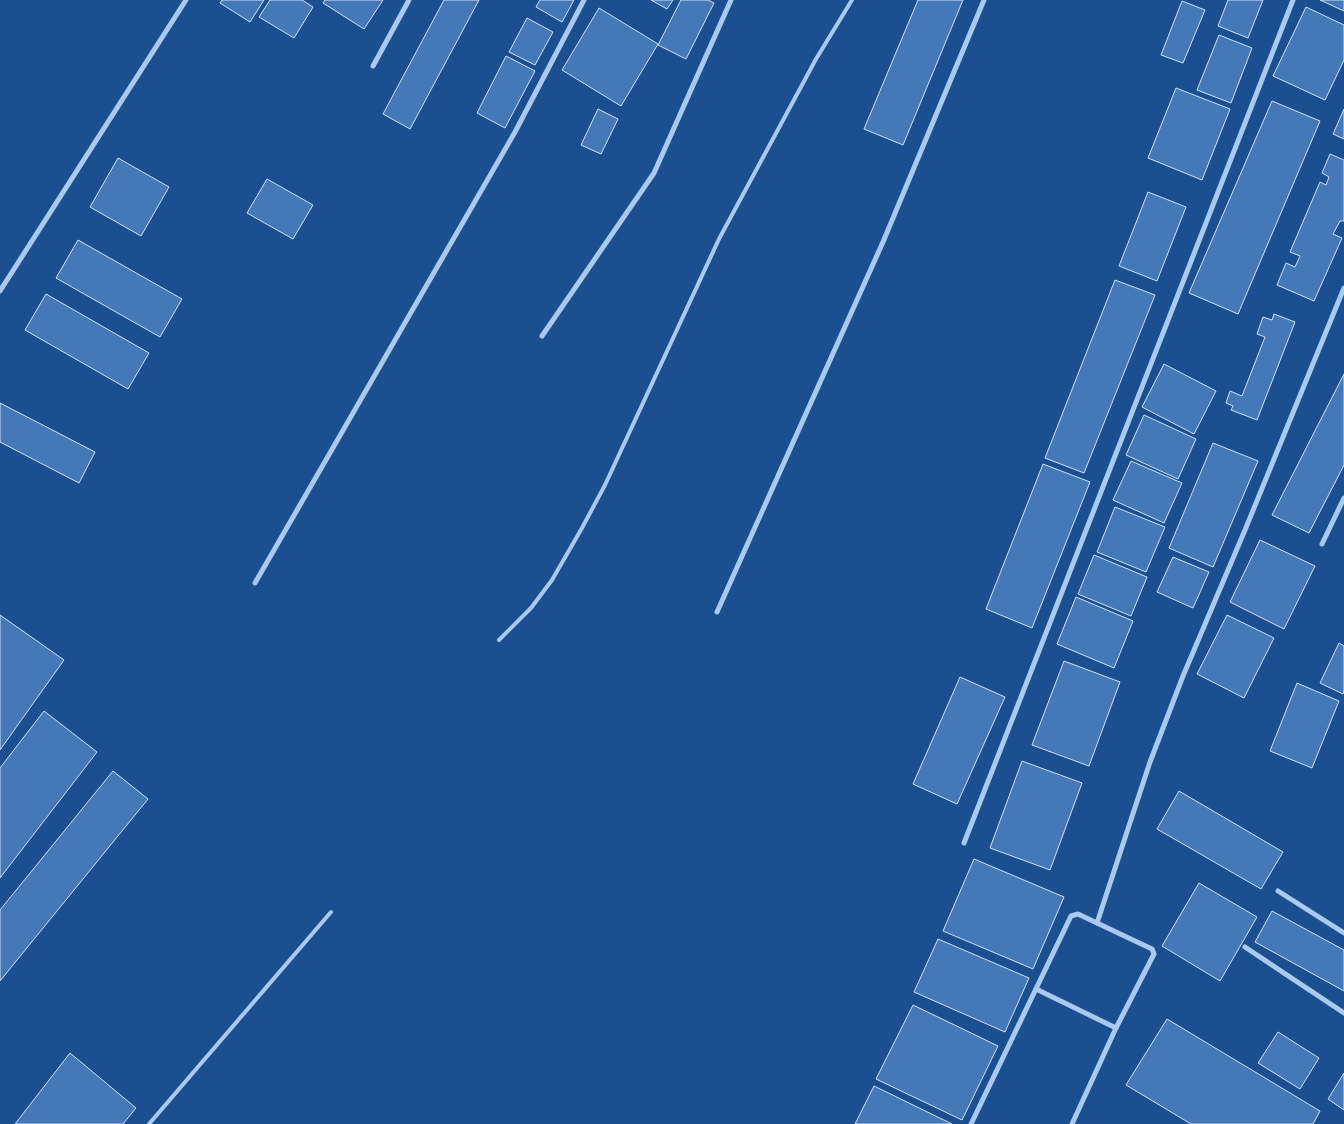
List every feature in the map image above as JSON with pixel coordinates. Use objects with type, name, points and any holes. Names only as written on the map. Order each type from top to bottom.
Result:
[{"type":"street","points":[[0,292],[186,0]]},
{"type":"street","points":[[373,66],[409,0]]},
{"type":"street","points":[[254,583],[515,132],[584,0]]},
{"type":"street","points":[[542,336],[654,173],[731,0]]},
{"type":"street","points":[[717,612],[883,242],[984,0]]},
{"type":"street","points":[[964,843],[1293,0]]},
{"type":"street","points":[[1097,923],[1150,762],[1180,684],[1344,288]]},
{"type":"street","points":[[1322,544],[1344,498]]},
{"type":"street","points":[[1278,892],[1344,933]]},
{"type":"street","points":[[971,1124],[1071,916],[1078,914],[1152,949],[1154,954],[1116,1028],[1072,1124]]},
{"type":"street","points":[[1245,948],[1344,1013]]},
{"type":"street","points":[[1036,989],[1116,1028]]},
{"type":"lane","points":[[499,640],[532,608],[552,580],[582,528],[719,239],[816,59],[852,0]]},
{"type":"lane","points":[[150,1124],[331,912]]},
{"type":"building","points":[[222,0],[264,0],[250,22],[220,3]]},
{"type":"building","points":[[270,0],[302,0],[313,7],[294,38],[259,17]]},
{"type":"building","points":[[325,0],[383,0],[364,29],[323,3]]},
{"type":"building","points":[[444,0],[479,0],[410,129],[383,114]]},
{"type":"building","points":[[540,0],[574,0],[562,22],[536,7]]},
{"type":"building","points":[[651,0],[673,0],[667,9]]},
{"type":"building","points":[[681,0],[708,0],[714,3],[686,59],[658,45]]},
{"type":"building","points":[[918,0],[963,0],[903,145],[864,129]]},
{"type":"building","points":[[1228,0],[1263,0],[1248,38],[1218,26]]},
{"type":"building","points":[[1320,0],[1344,0],[1344,11]]},
{"type":"building","points":[[1182,1],[1205,10],[1183,63],[1161,55]]},
{"type":"building","points":[[1306,7],[1344,25],[1344,60],[1325,100],[1273,76]]},
{"type":"building","points":[[599,8],[658,44],[621,106],[562,70]]},
{"type":"building","points":[[527,18],[553,32],[535,65],[509,52]]},
{"type":"building","points":[[1219,35],[1252,48],[1231,103],[1197,90]]},
{"type":"building","points":[[506,56],[535,71],[505,128],[477,113]]},
{"type":"building","points":[[1176,88],[1230,109],[1202,180],[1148,158]]},
{"type":"building","points":[[1272,101],[1320,121],[1238,314],[1189,293]]},
{"type":"building","points":[[598,109],[618,119],[601,154],[581,145]]},
{"type":"building","points":[[1344,109],[1344,139],[1333,134]]},
{"type":"building","points":[[1330,154],[1344,160],[1344,221],[1340,221],[1333,234],[1342,238],[1314,301],[1277,285],[1286,263],[1295,267],[1300,256],[1290,252],[1320,182],[1326,185],[1329,177],[1322,173]]},
{"type":"building","points":[[118,158],[169,187],[141,236],[90,207]]},
{"type":"building","points":[[267,179],[313,205],[293,239],[247,213]]},
{"type":"building","points":[[1148,192],[1186,207],[1157,281],[1119,266]]},
{"type":"building","points":[[78,240],[182,299],[160,337],[56,278]]},
{"type":"building","points":[[1115,280],[1155,295],[1084,473],[1045,458]]},
{"type":"building","points":[[46,294],[149,353],[128,389],[25,330]]},
{"type":"building","points":[[1274,314],[1295,322],[1257,420],[1231,410],[1233,406],[1226,403],[1230,391],[1242,396],[1265,337],[1257,334],[1263,317],[1272,320]]},
{"type":"building","points":[[1164,364],[1216,391],[1194,434],[1142,407]]},
{"type":"building","points":[[1344,374],[1344,465],[1309,533],[1272,515]]},
{"type":"building","points":[[0,403],[95,452],[79,483],[0,442]]},
{"type":"building","points":[[1144,415],[1196,439],[1178,479],[1126,455]]},
{"type":"building","points":[[1213,443],[1258,461],[1213,567],[1169,548]]},
{"type":"building","points":[[1131,461],[1182,483],[1164,523],[1113,500]]},
{"type":"building","points":[[1043,464],[1090,482],[1032,628],[986,609]]},
{"type":"building","points":[[1115,507],[1165,527],[1146,572],[1097,552]]},
{"type":"building","points":[[1260,540],[1315,566],[1284,629],[1230,602]]},
{"type":"building","points":[[1094,555],[1147,577],[1131,616],[1078,594]]},
{"type":"building","points":[[1173,557],[1209,572],[1193,608],[1157,592]]},
{"type":"building","points":[[1076,597],[1133,621],[1114,668],[1057,644]]},
{"type":"building","points":[[0,615],[64,660],[0,750]]},
{"type":"building","points":[[1227,615],[1274,638],[1244,698],[1197,674]]},
{"type":"building","points":[[1339,643],[1344,646],[1343,694],[1320,683]]},
{"type":"building","points":[[1064,661],[1120,682],[1089,766],[1032,745]]},
{"type":"building","points":[[960,677],[1005,697],[957,804],[913,784]]},
{"type":"building","points":[[1297,683],[1339,701],[1312,768],[1270,751]]},
{"type":"building","points":[[44,711],[97,752],[0,878],[0,768]]},
{"type":"building","points":[[1022,761],[1082,783],[1050,870],[990,848]]},
{"type":"building","points":[[113,771],[148,799],[0,981],[0,910]]},
{"type":"building","points":[[1179,791],[1283,852],[1261,889],[1157,829]]},
{"type":"building","points":[[974,859],[1064,897],[1033,969],[943,931]]},
{"type":"building","points":[[1199,883],[1257,917],[1220,981],[1162,946]]},
{"type":"building","points":[[1272,911],[1344,950],[1344,991],[1255,942]]},
{"type":"building","points":[[938,939],[1029,978],[1005,1032],[914,992]]},
{"type":"building","points":[[913,1005],[998,1046],[962,1120],[876,1079]]},
{"type":"building","points":[[1167,1019],[1320,1111],[1313,1124],[1191,1124],[1126,1085]]},
{"type":"building","points":[[1278,1032],[1319,1058],[1300,1089],[1258,1063]]},
{"type":"building","points":[[70,1053],[136,1108],[123,1124],[15,1124]]},
{"type":"building","points":[[1344,1073],[1344,1110],[1328,1099]]},
{"type":"building","points":[[874,1086],[952,1124],[855,1124]]}]
